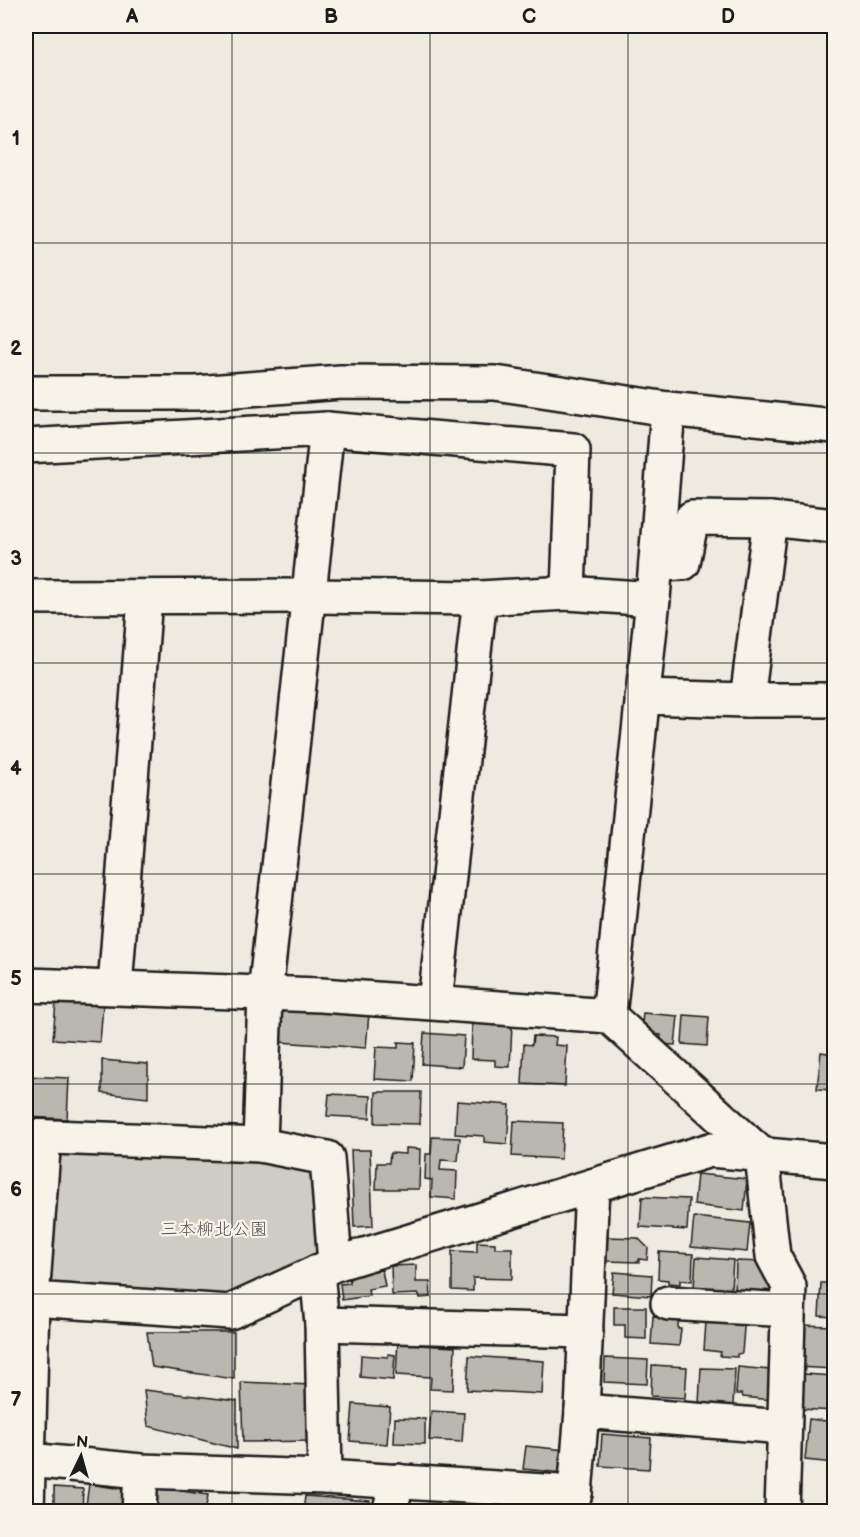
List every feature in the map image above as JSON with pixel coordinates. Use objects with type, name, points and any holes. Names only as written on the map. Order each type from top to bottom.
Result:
[{"type":"street","points":[[26,393],[196,393],[341,382],[495,383],[668,409],[834,426]]},
{"type":"street","points":[[609,1016],[653,599],[668,409]]},
{"type":"street","points":[[260,1145],[265,994],[327,429]]},
{"type":"street","points":[[26,446],[327,429],[573,450],[567,593]]},
{"type":"street","points":[[656,564],[683,563],[692,518],[770,519],[834,526]]},
{"type":"street","points":[[747,700],[770,519]]},
{"type":"street","points":[[26,597],[480,598],[567,593],[653,599]]},
{"type":"street","points":[[115,987],[145,597]]},
{"type":"street","points":[[435,1002],[480,598]]},
{"type":"street","points":[[642,697],[834,700]]},
{"type":"street","points":[[26,985],[321,995],[609,1016],[762,1155],[773,1256],[789,1286],[782,1512]]},
{"type":"street","points":[[27,1512],[29,1299],[35,1136],[260,1145],[327,1158],[326,1268],[322,1324],[325,1477]]},
{"type":"street","points":[[29,1299],[230,1312],[326,1268],[710,1150],[834,1161]]},
{"type":"street","points":[[29,1460],[141,1471],[325,1477],[394,1496],[572,1502],[582,1411],[592,1186]]},
{"type":"street","points":[[668,1303],[788,1310]]},
{"type":"street","points":[[322,1324],[586,1331]]},
{"type":"street","points":[[582,1411],[784,1427]]},
{"type":"street","points":[[139,1512],[141,1471]]},
{"type":"green space","name":"三本柳北公園","points":[[56,1151],[261,1158],[316,1170],[326,1254],[230,1302],[45,1290]]},
{"type":"building","points":[[56,1001],[103,1005],[100,1042],[53,1039]]},
{"type":"building","points":[[281,1007],[369,1013],[366,1048],[279,1042]]},
{"type":"building","points":[[643,1013],[678,1016],[675,1045],[660,1044],[661,1035],[641,1033]]},
{"type":"building","points":[[684,1015],[709,1017],[707,1046],[682,1044]]},
{"type":"building","points":[[472,1023],[512,1025],[510,1067],[495,1066],[495,1060],[471,1059]]},
{"type":"building","points":[[424,1033],[464,1036],[462,1067],[422,1064]]},
{"type":"building","points":[[533,1036],[556,1037],[555,1045],[567,1046],[565,1086],[522,1084],[524,1044],[532,1045]]},
{"type":"building","points":[[398,1042],[415,1043],[413,1081],[374,1079],[376,1047],[398,1048]]},
{"type":"building","points":[[821,1052],[834,1054],[834,1090],[817,1089]]},
{"type":"building","points":[[102,1060],[148,1064],[148,1098],[102,1093]]},
{"type":"building","points":[[26,1076],[69,1078],[67,1119],[26,1117]]},
{"type":"building","points":[[376,1092],[421,1092],[420,1124],[375,1123]]},
{"type":"building","points":[[329,1094],[371,1096],[370,1118],[327,1116]]},
{"type":"building","points":[[457,1101],[510,1105],[507,1144],[484,1142],[484,1136],[455,1134]]},
{"type":"building","points":[[514,1121],[563,1123],[561,1159],[512,1156]]},
{"type":"building","points":[[432,1137],[460,1138],[458,1161],[441,1160],[440,1170],[457,1171],[456,1199],[431,1197],[432,1180],[425,1179],[426,1154],[431,1154]]},
{"type":"building","points":[[406,1148],[420,1149],[419,1189],[376,1189],[377,1163],[389,1163],[390,1153],[406,1154]]},
{"type":"building","points":[[351,1150],[370,1150],[373,1226],[354,1227]]},
{"type":"building","points":[[697,1174],[747,1179],[744,1211],[694,1205]]},
{"type":"building","points":[[642,1197],[689,1199],[687,1230],[640,1227]]},
{"type":"building","points":[[694,1217],[750,1223],[747,1252],[691,1247]]},
{"type":"building","points":[[607,1237],[638,1238],[648,1248],[647,1260],[639,1259],[639,1262],[606,1261]]},
{"type":"building","points":[[477,1242],[495,1243],[495,1248],[512,1248],[512,1279],[473,1278],[473,1291],[452,1290],[452,1251],[477,1252]]},
{"type":"building","points":[[659,1252],[693,1254],[692,1281],[680,1280],[680,1284],[658,1279]]},
{"type":"building","points":[[696,1257],[733,1260],[731,1289],[714,1288],[713,1303],[693,1302]]},
{"type":"building","points":[[736,1261],[766,1262],[777,1295],[735,1294]]},
{"type":"building","points":[[416,1265],[416,1282],[430,1282],[431,1297],[420,1298],[419,1294],[392,1295],[391,1266]]},
{"type":"building","points":[[382,1270],[385,1286],[368,1289],[369,1296],[342,1300],[340,1284],[350,1283],[349,1274]]},
{"type":"building","points":[[614,1272],[652,1275],[651,1296],[612,1293]]},
{"type":"building","points":[[821,1283],[834,1283],[834,1317],[819,1316]]},
{"type":"building","points":[[614,1307],[646,1307],[646,1339],[625,1338],[625,1325],[614,1325]]},
{"type":"building","points":[[745,1315],[742,1353],[737,1354],[737,1357],[720,1356],[721,1352],[704,1350],[706,1322],[713,1317]]},
{"type":"building","points":[[653,1316],[678,1318],[678,1329],[681,1329],[679,1346],[651,1344]]},
{"type":"building","points":[[800,1325],[834,1326],[834,1369],[797,1367]]},
{"type":"building","points":[[147,1332],[234,1332],[234,1379],[152,1367]]},
{"type":"building","points":[[398,1340],[419,1341],[419,1345],[455,1347],[453,1390],[430,1389],[431,1377],[396,1375]]},
{"type":"building","points":[[388,1354],[395,1355],[393,1380],[360,1377],[361,1355],[388,1357]]},
{"type":"building","points":[[469,1356],[544,1361],[542,1394],[467,1390]]},
{"type":"building","points":[[605,1358],[648,1360],[647,1384],[604,1382]]},
{"type":"building","points":[[652,1365],[687,1367],[685,1398],[651,1396]]},
{"type":"building","points":[[738,1367],[770,1370],[772,1400],[743,1397],[742,1394],[736,1394]]},
{"type":"building","points":[[701,1368],[735,1369],[733,1405],[699,1403]]},
{"type":"building","points":[[804,1374],[834,1376],[834,1411],[801,1409]]},
{"type":"building","points":[[241,1382],[311,1385],[312,1441],[243,1442]]},
{"type":"building","points":[[144,1390],[237,1401],[237,1449],[148,1426]]},
{"type":"building","points":[[353,1404],[390,1407],[387,1444],[350,1441]]},
{"type":"building","points":[[431,1411],[464,1413],[462,1442],[429,1440]]},
{"type":"building","points":[[395,1418],[425,1419],[425,1444],[394,1443]]},
{"type":"building","points":[[809,1419],[834,1422],[834,1463],[805,1460]]},
{"type":"building","points":[[602,1434],[651,1438],[649,1469],[600,1466]]},
{"type":"building","points":[[526,1446],[566,1450],[563,1473],[523,1469]]},
{"type":"building","points":[[89,1484],[122,1489],[122,1512],[85,1512]]},
{"type":"building","points":[[54,1487],[83,1489],[82,1512],[54,1512]]},
{"type":"building","points":[[155,1487],[208,1495],[205,1512],[151,1512]]},
{"type":"building","points":[[305,1496],[370,1501],[369,1512],[303,1512]]},
{"type":"building","points":[[438,1506],[458,1512],[436,1512]]},
{"type":"building","points":[[506,1507],[543,1510],[543,1512],[505,1512]]}]
